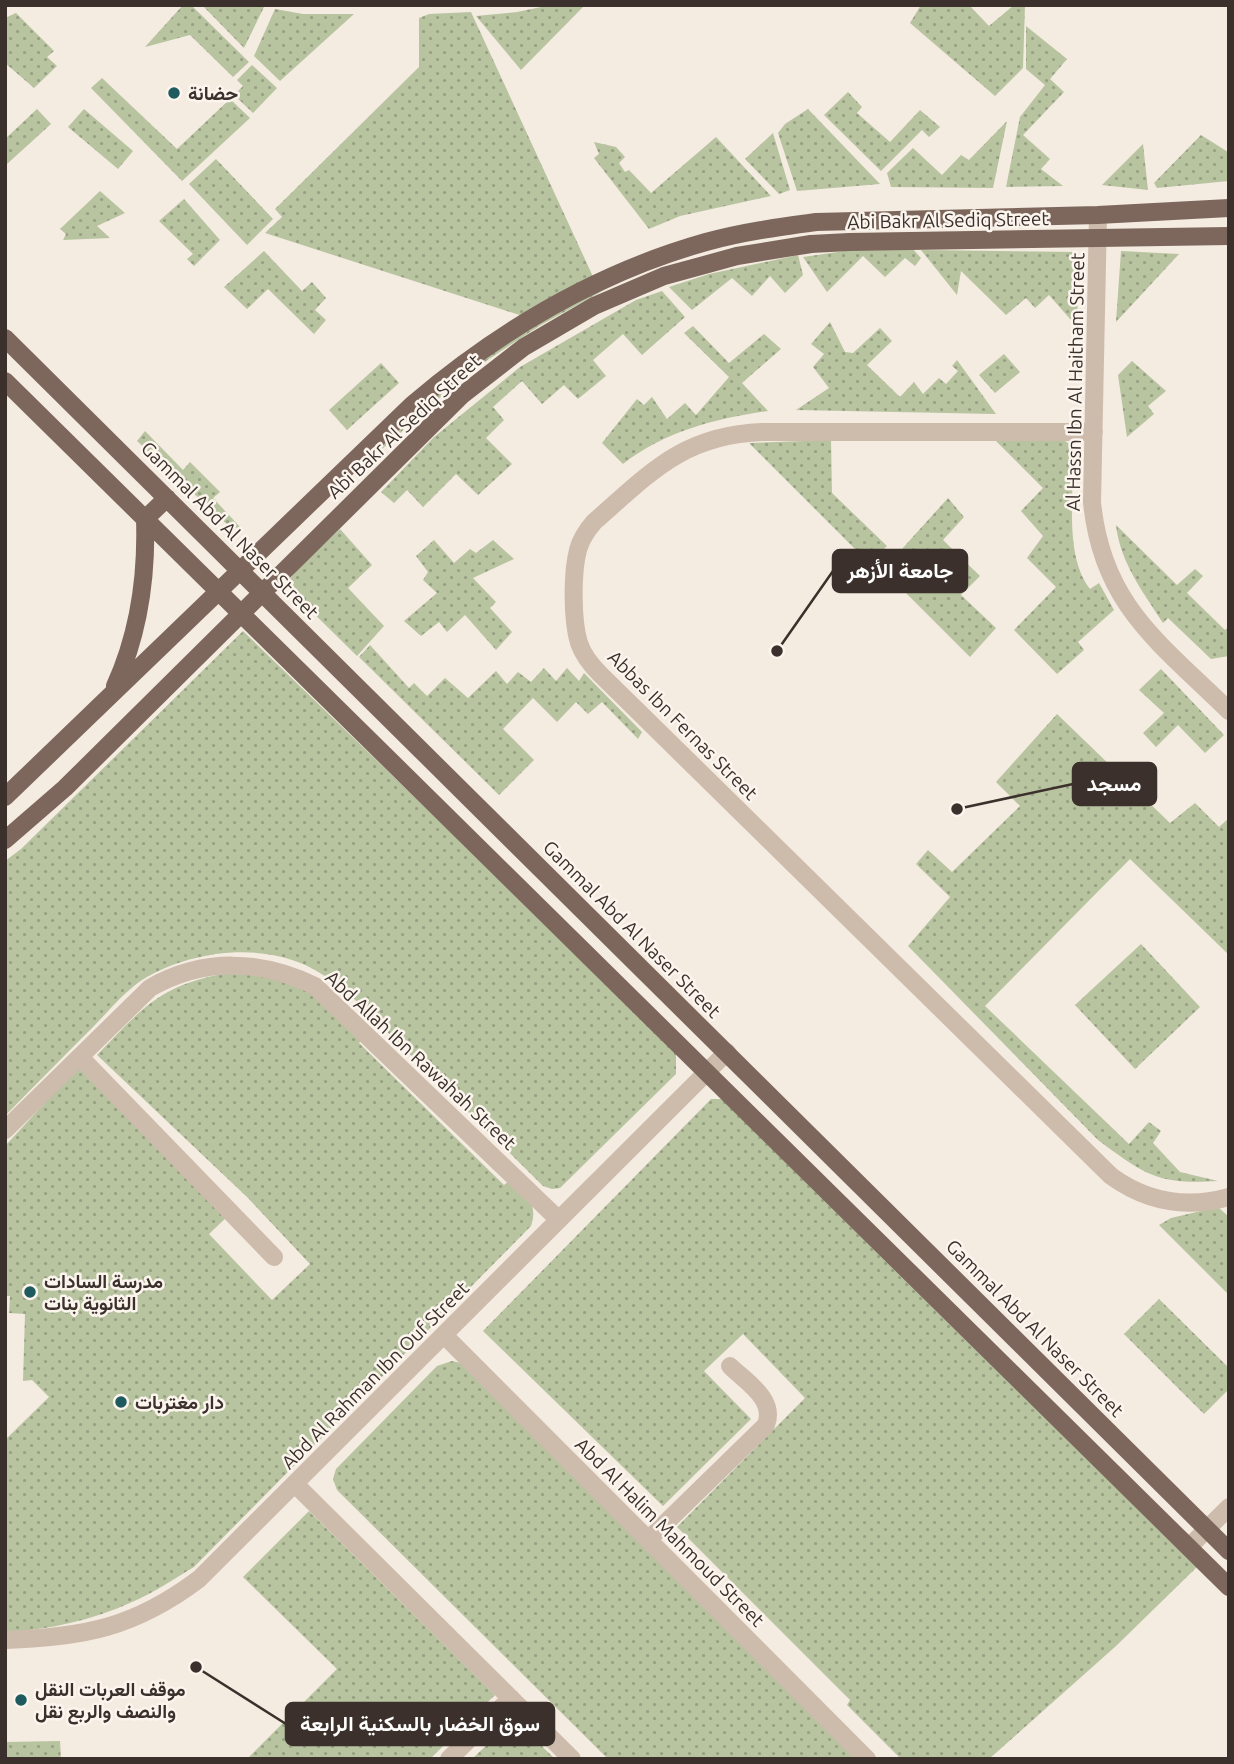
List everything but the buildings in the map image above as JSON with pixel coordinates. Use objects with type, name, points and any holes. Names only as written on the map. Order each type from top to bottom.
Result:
[{"type":"main road","name":"Abi Bakr Al Sediq Street","points":[[5,797],[414,404],[481,350],[555,303],[645,262],[708,241],[778,227],[816,222],[1098,215],[1229,208]]},
{"type":"main road","name":"Abi Bakr Al Sediq Street","points":[[5,840],[65,788],[461,396],[524,347],[582,312],[664,276],[737,256],[811,244],[1229,236]]},
{"type":"main road","name":"Gammal Abd Al Naser Street","points":[[5,338],[1229,1551]]},
{"type":"main road","points":[[5,381],[1229,1587]]},
{"type":"main road","points":[[111,695],[137,622],[145,571],[145,519],[167,498]]},
{"type":"main road","points":[[298,516],[319,536]]},
{"type":"street","name":"Al Hassn Ibn Al Haitham Street","points":[[1098,215],[1092,502],[1097,542],[1121,598],[1140,623],[1225,700]]},
{"type":"street","name":"Abbas Ibn Fernas Street","points":[[1094,432],[762,432],[732,434],[699,443],[665,460],[587,531],[581,541],[576,561],[576,630],[586,657],[600,674],[1111,1176],[1138,1192],[1167,1202],[1198,1203],[1229,1197]]},
{"type":"street","name":"Abd Allah Ibn Rawahah Street","points":[[5,1130],[150,988],[187,971],[224,965],[252,966],[280,971],[315,986],[559,1220]]},
{"type":"street","name":"Abd Al Rahman Ibn Ouf Street","points":[[5,1640],[52,1638],[97,1631],[140,1616],[199,1579],[727,1052]]},
{"type":"street","points":[[80,1057],[274,1256]]},
{"type":"street","name":"Abd Al Halim Mahmoud Street","points":[[444,1335],[867,1759]]},
{"type":"street","points":[[648,1540],[766,1425],[769,1414],[766,1403],[730,1366]]},
{"type":"street","points":[[295,1484],[572,1759]]},
{"type":"street","points":[[1189,1548],[1229,1507]]},
{"type":"street","points":[[449,1759],[511,1698]]},
{"type":"green space","points":[[183,5],[191,5],[249,62],[233,77],[190,35],[145,47]]},
{"type":"green space","points":[[202,5],[260,5],[264,7],[244,48]]},
{"type":"green space","points":[[551,5],[585,5],[521,70],[476,16],[517,12]]},
{"type":"green space","points":[[921,5],[969,5],[989,26],[1014,5],[1025,5],[1023,68],[995,96],[910,23]]},
{"type":"green space","points":[[275,9],[303,14],[354,14],[280,81],[254,56]]},
{"type":"green space","points":[[471,12],[595,281],[677,246],[848,225],[719,243],[635,273],[541,325],[486,361],[451,388],[365,464],[419,403],[532,319],[265,233],[282,217],[275,209],[419,67],[419,18],[429,14]]},
{"type":"green space","points":[[16,13],[54,51],[47,57],[57,66],[34,88],[5,63],[5,18]]},
{"type":"green space","points":[[1026,26],[1067,59],[1050,79],[1064,92],[1023,135],[1050,159],[1041,169],[1063,186],[1006,187],[1020,117],[1045,85],[1026,69]]},
{"type":"green space","points":[[252,65],[277,88],[253,113],[234,95],[243,86],[237,80]]},
{"type":"green space","points":[[102,78],[177,149],[230,99],[250,118],[182,181],[91,88]]},
{"type":"green space","points":[[848,92],[862,107],[857,113],[890,142],[920,110],[940,127],[929,137],[922,130],[881,171],[824,115]]},
{"type":"green space","points":[[37,109],[51,124],[7,164],[5,139]]},
{"type":"green space","points":[[84,109],[133,151],[118,169],[68,127]]},
{"type":"green space","points":[[808,109],[880,184],[797,191],[778,133],[785,124]]},
{"type":"green space","points":[[1007,121],[993,188],[891,187],[887,173],[913,148],[942,175],[961,155],[969,160]]},
{"type":"green space","points":[[773,133],[790,190],[779,194],[745,159]]},
{"type":"green space","points":[[1201,135],[1228,152],[1229,181],[1157,188],[1154,183]]},
{"type":"green space","points":[[716,137],[771,196],[680,216],[649,229],[594,158],[599,154],[594,142],[616,147],[625,157],[619,163],[625,172],[629,170],[651,193]]},
{"type":"green space","points":[[1143,144],[1148,190],[1102,185]]},
{"type":"green space","points":[[216,159],[273,219],[247,245],[189,184]]},
{"type":"green space","points":[[100,191],[125,213],[97,226],[110,238],[63,240],[66,234],[60,229]]},
{"type":"green space","points":[[184,199],[220,240],[194,266],[187,259],[193,254],[159,221]]},
{"type":"green space","points":[[912,248],[921,258],[915,266],[905,258],[885,277],[863,256],[827,292],[803,257],[858,249]]},
{"type":"green space","points":[[921,250],[1076,252],[1078,328],[1049,295],[1035,308],[1026,298],[1006,315],[961,271],[957,295]]},
{"type":"green space","points":[[264,251],[302,291],[312,282],[326,298],[315,310],[326,320],[314,334],[268,289],[247,309],[224,287]]},
{"type":"green space","points":[[1121,251],[1179,254],[1116,322]]},
{"type":"green space","points":[[798,255],[803,275],[785,293],[770,276],[752,296],[732,278],[692,310],[669,287],[709,274]]},
{"type":"green space","points":[[662,291],[685,317],[642,355],[623,334],[593,360],[606,376],[578,399],[564,385],[542,404],[522,381],[493,407],[504,420],[486,438],[512,464],[478,495],[456,474],[423,507],[407,490],[394,503],[381,492],[434,437],[520,367],[636,300]]},
{"type":"green space","points":[[830,322],[845,352],[853,353],[880,328],[892,341],[867,365],[900,397],[914,382],[923,394],[939,378],[946,384],[958,371],[952,366],[957,360],[996,414],[796,410],[829,388],[813,367],[824,354],[811,344]]},
{"type":"green space","points":[[693,326],[729,363],[764,334],[781,349],[742,383],[768,411],[691,428],[656,443],[623,464],[602,443],[637,399],[644,405],[652,397],[667,419],[685,403],[696,415],[729,377],[684,333]]},
{"type":"green space","points":[[1004,354],[1020,372],[995,393],[979,375]]},
{"type":"green space","points":[[1132,361],[1166,391],[1148,406],[1154,414],[1127,437],[1118,375]]},
{"type":"green space","points":[[381,363],[399,383],[347,430],[329,410]]},
{"type":"green space","points":[[145,431],[183,470],[190,462],[220,492],[213,498],[241,528],[230,527],[137,441]]},
{"type":"green space","points":[[831,440],[832,493],[887,546],[869,563],[749,443]]},
{"type":"green space","points":[[1063,440],[1072,445],[1073,539],[1081,574],[1090,589],[1099,583],[1114,610],[1078,642],[1084,650],[1057,674],[1014,630],[1056,587],[1027,558],[1043,536],[1021,511],[1043,488],[996,441]]},
{"type":"green space","points":[[948,498],[964,517],[943,540],[980,576],[961,595],[996,628],[970,657],[883,570]]},
{"type":"green space","points":[[1116,525],[1177,585],[1195,569],[1203,576],[1187,593],[1225,630],[1229,626],[1229,656],[1211,659],[1168,618],[1163,623],[1127,564]]},
{"type":"green space","points":[[340,529],[372,565],[348,588],[384,626],[357,656],[292,592],[290,579],[298,568]]},
{"type":"green space","points":[[434,540],[454,563],[470,549],[476,553],[493,540],[514,559],[473,578],[496,602],[490,608],[512,632],[496,650],[465,615],[447,632],[439,622],[421,636],[404,621],[437,593],[423,580],[428,572],[416,556]]},
{"type":"green space","points":[[243,631],[676,1050],[676,1074],[560,1188],[543,1186],[343,988],[306,965],[274,955],[235,952],[215,954],[177,964],[142,980],[5,1116],[5,861],[21,849]]},
{"type":"green space","points":[[370,645],[409,688],[414,683],[427,696],[445,678],[468,698],[496,671],[507,684],[518,672],[531,682],[544,668],[556,681],[567,668],[579,681],[584,673],[642,732],[638,739],[602,702],[588,714],[576,702],[557,722],[533,698],[503,729],[534,760],[499,795],[359,657]]},
{"type":"green space","points":[[1161,669],[1224,735],[1205,753],[1178,725],[1156,747],[1143,733],[1164,713],[1139,690]]},
{"type":"green space","points":[[1057,714],[1170,823],[1195,803],[1219,827],[1229,818],[1229,955],[1130,859],[985,1006],[1129,1144],[1149,1122],[1161,1131],[1153,1143],[1180,1172],[1218,1181],[1181,1181],[1153,1175],[1128,1162],[1098,1140],[908,946],[950,897],[916,864],[928,850],[952,872],[1020,806],[996,782]]},
{"type":"green space","points":[[1141,944],[1200,1007],[1135,1069],[1075,1005]]},
{"type":"green space","points":[[227,973],[262,974],[317,995],[365,1036],[359,1043],[504,1185],[509,1181],[529,1200],[533,1211],[531,1226],[194,1567],[148,1594],[102,1614],[38,1629],[5,1632],[5,1440],[49,1397],[32,1380],[23,1381],[25,1314],[9,1313],[10,1296],[5,1296],[5,1146],[79,1066],[231,1213],[209,1234],[272,1300],[310,1264],[247,1197],[97,1055],[141,1011],[168,992],[204,978]]},
{"type":"green space","points":[[711,1099],[722,1099],[1198,1566],[1116,1646],[989,1759],[901,1759],[847,1705],[850,1700],[677,1527],[805,1398],[743,1334],[704,1371],[751,1419],[663,1506],[483,1331]]},
{"type":"green space","points":[[1218,1207],[1229,1217],[1229,1295],[1159,1225],[1171,1218]]},
{"type":"green space","points":[[1159,1299],[1229,1368],[1229,1389],[1204,1414],[1124,1334]]},
{"type":"green space","points":[[452,1361],[465,1364],[856,1759],[608,1759],[337,1490],[333,1479],[336,1469],[437,1366]]},
{"type":"green space","points":[[309,1511],[495,1695],[430,1759],[247,1759],[337,1669],[243,1577]]},
{"type":"green space","points":[[514,1719],[555,1759],[472,1759]]},
{"type":"green space","points":[[60,1741],[61,1759],[5,1759],[5,1742]]},
{"type":"place","name":"حضانة","points":[[174,93]]},
{"type":"place","name":"جامعة الأزهر","points":[[777,651]]},
{"type":"place","name":"مسجد","points":[[957,809]]},
{"type":"place","name":"مدرسة السادات الثانوية بنات","points":[[30,1292]]},
{"type":"place","name":"دار مغتربات","points":[[121,1402]]},
{"type":"place","name":"سوق الخضار بالسكنية الرابعة","points":[[196,1667]]},
{"type":"place","name":"موقف العربات النقل والنصف والربع نقل","points":[[21,1700]]}]
